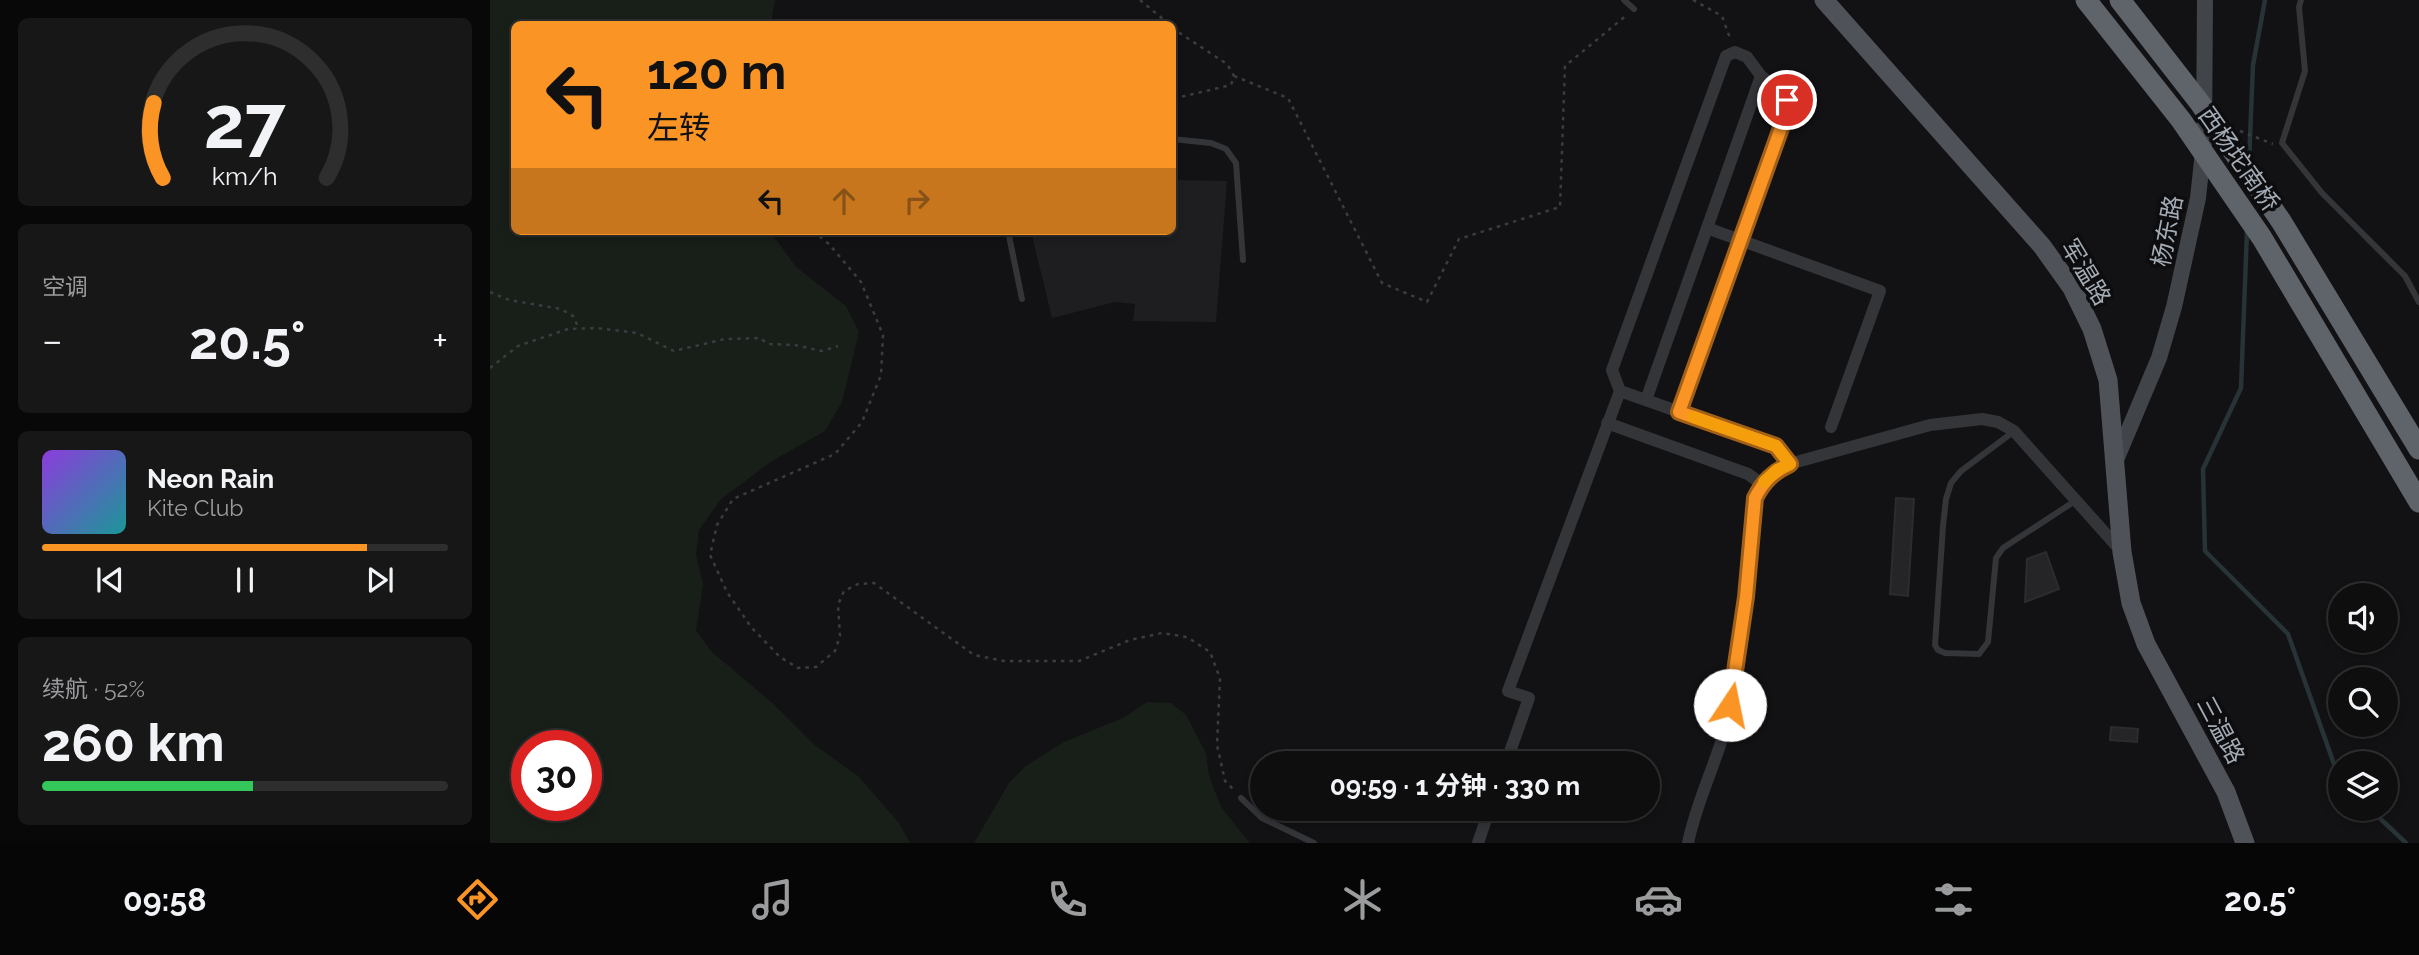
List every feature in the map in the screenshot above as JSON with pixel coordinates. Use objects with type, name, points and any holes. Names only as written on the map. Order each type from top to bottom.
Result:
[{"type":"highway","name":"西杨坨南桥","points":[[2120,0],[2200,103],[2281,221],[2419,449]]},
{"type":"highway","name":"西杨坨南桥","points":[[2089,3],[2188,131],[2262,238],[2419,502]]},
{"type":"main road","name":"军温路","points":[[1824,0],[2042,246],[2072,288],[2092,329],[2108,380],[2122,552],[2131,603],[2146,644]]},
{"type":"main road","name":"三温路","points":[[2146,644],[2226,792],[2245,843]]},
{"type":"street","name":"杨东路","points":[[2116,460],[2159,358],[2175,307],[2196,210],[2204,142],[2205,0]]},
{"type":"street","points":[[1510,751],[1530,698],[1508,691],[1620,391],[1612,370],[1726,56],[1735,52],[1747,57],[1761,76],[1783,93],[1787,100],[1786,114],[1679,412]]},
{"type":"street","points":[[1646,400],[1761,76]]},
{"type":"street","points":[[1707,228],[1880,291],[1831,426]]},
{"type":"street","points":[[1620,391],[1776,446],[1790,464]]},
{"type":"street","points":[[1688,843],[1726,725],[1738,664],[1755,498],[1762,484],[1777,470],[1930,425],[1982,419],[1998,422],[2014,431],[2122,552]]},
{"type":"street","points":[[1607,423],[1748,474],[1762,484]]},
{"type":"street","points":[[1478,843],[1486,821]]},
{"type":"lane","points":[[1624,0],[1634,9]]},
{"type":"lane","points":[[2301,0],[2299,7],[2305,71],[2282,143],[2322,193],[2405,276],[2419,302]]},
{"type":"lane","points":[[1176,139],[1211,143],[1226,149],[1236,163],[1243,260]]},
{"type":"lane","points":[[1009,235],[1022,299]]},
{"type":"lane","points":[[2014,431],[1961,471],[1951,483],[1942,526],[1935,645],[1938,650],[1945,653],[1979,654],[1985,649],[1988,642],[1996,558],[1999,552],[2077,500]]},
{"type":"lane","points":[[1241,798],[1262,818],[1314,843]]},
{"type":"path","points":[[1140,0],[1165,21]]},
{"type":"path","points":[[1693,0],[1722,16],[1735,52]]},
{"type":"path","points":[[1176,31],[1227,64],[1234,76],[1288,98],[1382,283],[1427,302],[1459,239],[1560,207],[1566,66],[1634,9]]},
{"type":"path","points":[[1176,98],[1231,85],[1234,76]]},
{"type":"path","points":[[2229,126],[2278,146]]},
{"type":"path","points":[[818,235],[862,282],[883,335],[881,375],[862,422],[835,454],[733,499],[717,525],[710,555],[727,593],[751,627],[780,657],[797,668],[816,667],[835,651],[840,636],[838,605],[844,591],[858,584],[874,583],[974,655],[1004,661],[1079,661],[1130,640],[1162,633],[1187,637],[1210,652],[1220,678],[1217,745],[1225,781],[1241,798]]},
{"type":"path","points":[[490,292],[509,300],[561,309],[573,316],[579,329]]},
{"type":"path","points":[[490,368],[518,346],[568,329],[597,328],[637,333],[674,351],[725,339],[748,338],[760,338],[768,344],[795,345],[822,351],[838,346]]},
{"type":"shaded area","points":[[490,0],[775,0],[772,21],[511,21],[511,235],[773,235],[796,267],[846,306],[859,332],[842,402],[825,431],[772,461],[720,500],[699,530],[696,555],[703,584],[696,631],[712,652],[771,702],[816,746],[858,776],[899,823],[910,843],[490,843]]},
{"type":"shaded area","points":[[1176,180],[1227,181],[1216,322],[1133,321],[1135,304],[1115,302],[1052,318],[1032,235],[1176,235]]},
{"type":"shaded area","points":[[1147,702],[1171,703],[1186,715],[1206,753],[1209,776],[1221,807],[1250,843],[974,843],[1009,783],[1026,766],[1064,742],[1123,718]]},
{"type":"building","points":[[1896,498],[1914,499],[1908,596],[1890,594]]},
{"type":"building","points":[[2046,552],[2059,589],[2025,602],[2027,559]]},
{"type":"building","points":[[2111,727],[2138,729],[2137,742],[2110,740]]},
{"type":"waterway","points":[[2249,162],[2253,65],[2265,0]]},
{"type":"waterway","points":[[2247,231],[2241,388],[2203,469],[2205,551],[2288,634],[2329,751]]},
{"type":"waterway","points":[[2383,821],[2406,843]]},
{"type":"slow traffic","points":[[1693,417],[1776,446],[1790,464],[1777,470],[1764,482]]},
{"type":"route","points":[[1730,705],[1738,664],[1755,498],[1762,484],[1777,470],[1790,464],[1776,446],[1679,412],[1786,114],[1787,100]]}]
